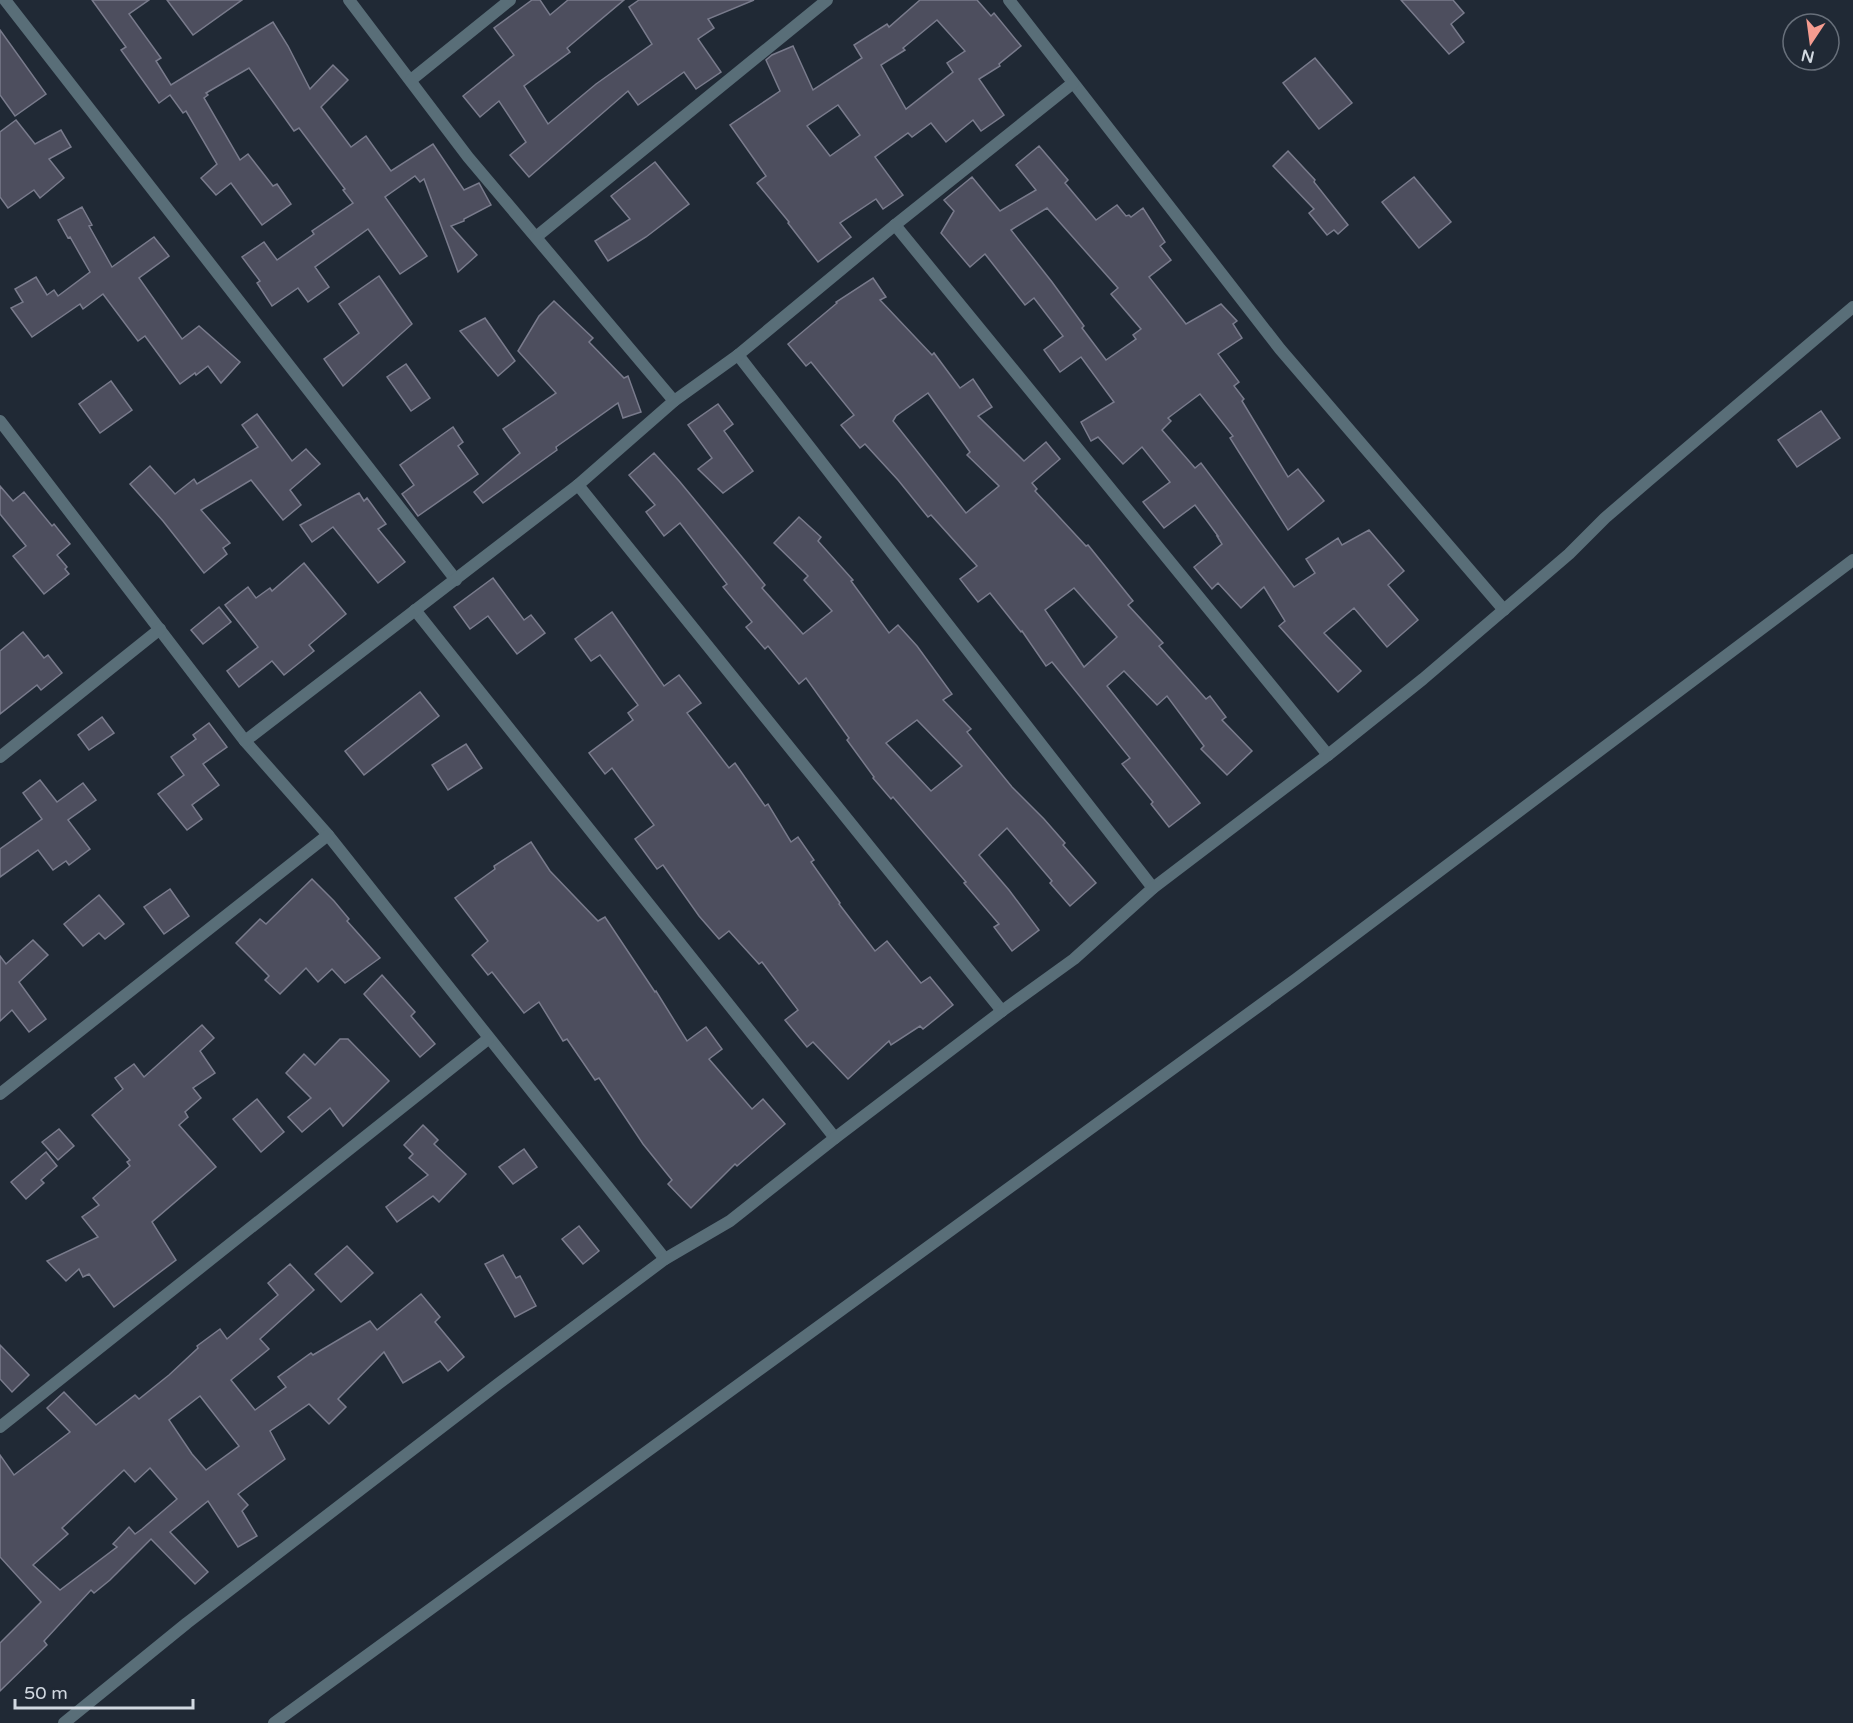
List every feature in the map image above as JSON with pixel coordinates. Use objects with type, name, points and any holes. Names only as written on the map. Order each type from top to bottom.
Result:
[{"type":"street","points":[[5,0],[456,580]]},
{"type":"street","points":[[349,0],[468,157],[674,401]]},
{"type":"street","points":[[411,81],[510,0]]},
{"type":"street","points":[[536,237],[827,0]]},
{"type":"street","points":[[1010,0],[1280,349],[1504,610]]},
{"type":"street","points":[[245,741],[578,485],[674,401],[738,355],[895,225],[1073,83]]},
{"type":"street","points":[[895,225],[1328,755]]},
{"type":"street","points":[[64,1723],[197,1616],[498,1384],[665,1259],[730,1221],[835,1138],[1074,959],[1153,888],[1328,755],[1423,679],[1569,554],[1648,481],[1853,307]]},
{"type":"street","points":[[738,355],[1153,888]]},
{"type":"street","points":[[0,421],[245,741],[328,835],[665,1259]]},
{"type":"street","points":[[578,485],[1002,1011]]},
{"type":"street","points":[[274,1723],[1296,979],[1853,560]]},
{"type":"street","points":[[415,610],[835,1138]]},
{"type":"street","points":[[0,757],[160,629]]},
{"type":"street","points":[[0,1094],[328,835]]},
{"type":"street","points":[[0,1427],[489,1038]]},
{"type":"building","points":[[92,0],[149,0],[129,14],[161,58],[156,61],[171,85],[273,22],[310,89],[333,65],[348,80],[321,107],[351,147],[366,136],[391,171],[433,144],[464,190],[479,183],[491,205],[451,226],[477,255],[458,272],[424,179],[420,182],[415,176],[385,197],[427,256],[400,274],[368,229],[315,267],[329,287],[308,302],[298,288],[272,306],[257,283],[260,281],[242,257],[264,242],[277,260],[314,234],[312,231],[353,203],[343,190],[345,189],[299,128],[294,131],[249,68],[206,93],[208,95],[204,98],[240,160],[248,154],[273,186],[277,184],[291,204],[262,225],[231,183],[216,195],[201,178],[217,164],[186,111],[183,113],[170,95],[159,103],[121,50],[126,47]]},
{"type":"building","points":[[167,0],[242,0],[193,35]]},
{"type":"building","points":[[532,0],[540,0],[550,15],[568,0],[624,0],[567,48],[570,52],[524,86],[548,124],[596,84],[652,44],[629,7],[639,0],[754,0],[708,19],[714,28],[698,39],[721,72],[696,89],[684,72],[638,105],[628,91],[529,177],[510,155],[526,142],[499,101],[480,117],[463,96],[514,55],[494,28]]},
{"type":"building","points":[[920,0],[977,0],[991,16],[994,13],[1021,46],[999,64],[1000,66],[979,79],[1004,115],[981,131],[973,120],[946,142],[931,123],[912,137],[908,133],[875,157],[903,195],[883,209],[876,199],[840,223],[851,237],[818,262],[757,183],[766,176],[730,125],[780,91],[766,60],[772,55],[793,46],[813,90],[862,58],[854,45],[887,24],[889,27]],"holes":[[[937,20],[965,51],[947,63],[953,72],[906,109],[881,65],[905,50],[903,48]],[[838,105],[860,135],[830,156],[807,126]]]},
{"type":"building","points":[[1401,0],[1453,0],[1464,13],[1451,24],[1464,42],[1449,54]]},
{"type":"building","points":[[0,30],[46,94],[15,116],[0,95]]},
{"type":"building","points":[[1315,58],[1352,103],[1319,129],[1283,83]]},
{"type":"building","points":[[16,120],[35,144],[61,130],[71,147],[49,159],[64,178],[40,198],[34,190],[8,208],[0,197],[0,132]]},
{"type":"building","points":[[1039,146],[1068,180],[1065,183],[1096,220],[1117,205],[1126,216],[1131,217],[1143,208],[1165,242],[1160,246],[1171,260],[1149,277],[1186,324],[1221,304],[1237,321],[1233,324],[1242,338],[1218,354],[1239,382],[1234,386],[1244,399],[1242,401],[1288,477],[1298,469],[1324,501],[1288,530],[1230,438],[1233,436],[1200,394],[1168,418],[1171,421],[1162,430],[1195,468],[1201,463],[1294,587],[1315,573],[1306,559],[1338,538],[1342,545],[1369,530],[1404,571],[1388,585],[1418,620],[1387,647],[1354,608],[1324,633],[1361,671],[1338,692],[1279,626],[1285,621],[1264,587],[1241,608],[1218,583],[1212,589],[1194,567],[1222,544],[1195,505],[1164,528],[1143,502],[1170,482],[1142,447],[1123,464],[1098,437],[1091,441],[1081,422],[1114,402],[1081,357],[1060,372],[1044,350],[1063,336],[1034,298],[1025,305],[985,254],[970,267],[941,233],[954,211],[944,200],[972,177],[1000,211],[1036,190],[1016,165]],"holes":[[[1047,208],[1118,288],[1111,294],[1141,329],[1133,335],[1136,339],[1106,360],[1052,282],[1011,230]]]},
{"type":"building","points":[[1288,151],[1315,180],[1314,182],[1348,225],[1338,234],[1334,230],[1327,235],[1309,213],[1314,209],[1273,166]]},
{"type":"building","points":[[655,162],[689,204],[646,237],[608,261],[595,241],[630,219],[611,196]]},
{"type":"building","points":[[1414,177],[1451,222],[1419,248],[1382,202]]},
{"type":"building","points":[[82,207],[92,225],[89,226],[112,267],[154,237],[169,256],[139,278],[182,339],[199,326],[240,362],[221,383],[208,366],[180,384],[145,336],[138,341],[103,294],[83,309],[80,304],[32,337],[11,308],[23,302],[15,289],[36,277],[47,295],[54,290],[58,296],[90,272],[58,220]]},
{"type":"building","points":[[379,276],[412,324],[343,386],[324,359],[359,333],[339,304]]},
{"type":"building","points":[[873,278],[886,297],[880,300],[932,355],[934,353],[960,388],[973,379],[992,407],[978,416],[1024,461],[1046,442],[1060,459],[1032,483],[1037,489],[1035,491],[1086,546],[1088,545],[1133,601],[1128,605],[1163,643],[1159,646],[1206,699],[1210,696],[1226,717],[1222,720],[1252,751],[1227,775],[1201,749],[1204,746],[1167,696],[1157,705],[1124,671],[1107,686],[1200,803],[1169,827],[1151,804],[1153,802],[1122,764],[1130,758],[1052,662],[1046,666],[1022,631],[990,593],[978,602],[960,579],[977,566],[931,515],[928,517],[865,444],[860,448],[841,425],[854,415],[811,362],[806,366],[788,344],[836,302]],"holes":[[[928,393],[970,452],[967,455],[999,486],[966,513],[893,421],[896,416]],[[1074,588],[1117,637],[1084,667],[1045,610]]]},
{"type":"building","points":[[554,301],[593,338],[589,342],[624,378],[628,376],[641,412],[623,418],[618,403],[483,503],[474,492],[520,453],[503,429],[556,393],[518,351],[539,316]]},
{"type":"building","points":[[485,318],[515,361],[498,376],[460,331]]},
{"type":"building","points":[[406,364],[430,398],[411,411],[387,377]]},
{"type":"building","points":[[111,381],[132,410],[100,433],[79,404]]},
{"type":"building","points":[[718,404],[733,424],[724,431],[753,471],[723,493],[698,469],[712,458],[688,425]]},
{"type":"building","points":[[1821,411],[1840,438],[1797,467],[1778,440]]},
{"type":"building","points":[[257,414],[292,461],[306,449],[320,464],[290,490],[301,505],[283,520],[251,480],[201,510],[230,543],[223,548],[227,554],[204,573],[130,484],[150,466],[175,494],[194,479],[197,484],[258,447],[242,425]]},
{"type":"building","points":[[453,427],[463,442],[458,446],[478,474],[418,516],[402,494],[414,485],[400,465]]},
{"type":"building","points":[[654,453],[765,585],[762,588],[803,634],[832,611],[804,580],[808,576],[774,543],[799,517],[821,537],[818,541],[853,580],[851,581],[889,633],[898,625],[917,646],[952,694],[943,700],[971,729],[967,732],[1012,787],[1065,843],[1063,845],[1096,883],[1070,906],[1007,828],[979,855],[1039,930],[1012,951],[994,927],[999,924],[964,883],[966,882],[893,797],[891,799],[873,778],[847,740],[849,738],[806,678],[799,684],[768,646],[765,649],[746,627],[752,622],[723,587],[727,584],[680,523],[664,536],[646,512],[655,505],[629,475]],"holes":[[[917,720],[962,766],[931,791],[886,743]]]},
{"type":"building","points":[[0,486],[13,501],[24,492],[70,544],[57,555],[67,567],[65,569],[69,574],[44,594],[13,556],[26,546],[0,514]]},
{"type":"building","points":[[359,493],[364,501],[367,498],[386,524],[378,529],[405,562],[378,583],[333,527],[312,542],[300,525]]},
{"type":"building","points":[[304,563],[346,614],[309,645],[314,651],[284,675],[272,661],[239,687],[227,671],[258,647],[225,605],[248,587],[256,598],[270,588],[272,591]]},
{"type":"building","points":[[493,578],[524,620],[531,615],[545,633],[517,654],[488,616],[470,629],[454,607]]},
{"type":"building","points":[[219,607],[231,622],[203,644],[191,630]]},
{"type":"building","points":[[612,612],[664,686],[679,675],[701,703],[687,713],[729,768],[735,763],[765,806],[768,804],[791,842],[798,837],[814,860],[811,862],[839,904],[875,951],[887,941],[921,983],[930,977],[953,1005],[923,1029],[920,1026],[891,1045],[889,1041],[848,1079],[813,1042],[807,1047],[785,1020],[798,1010],[762,962],[759,964],[729,931],[719,939],[699,916],[663,865],[657,869],[635,839],[654,825],[612,768],[605,774],[589,753],[633,720],[628,713],[638,705],[600,655],[591,661],[575,639]]},
{"type":"building","points":[[23,632],[44,658],[48,655],[62,673],[41,690],[37,685],[0,714],[0,651]]},
{"type":"building","points":[[420,692],[439,716],[364,775],[345,751]]},
{"type":"building","points":[[102,717],[114,733],[89,750],[78,735]]},
{"type":"building","points":[[209,723],[227,747],[203,764],[219,785],[192,805],[202,819],[187,830],[158,794],[184,775],[171,757],[196,739],[193,735]]},
{"type":"building","points":[[466,744],[482,768],[448,790],[432,765]]},
{"type":"building","points":[[40,780],[57,802],[83,783],[96,800],[68,820],[90,849],[69,865],[66,861],[53,870],[38,850],[0,877],[0,849],[42,819],[23,793]]},
{"type":"building","points":[[531,842],[550,871],[598,921],[605,917],[687,1041],[706,1027],[722,1049],[709,1059],[752,1109],[763,1099],[785,1124],[737,1166],[735,1164],[691,1208],[668,1184],[672,1180],[643,1144],[599,1078],[595,1080],[567,1039],[563,1041],[539,1002],[524,1013],[492,972],[488,975],[472,955],[488,941],[455,898],[495,869],[494,866]]},
{"type":"building","points":[[312,879],[334,901],[349,919],[347,921],[380,958],[345,983],[332,969],[318,982],[306,968],[280,994],[265,980],[269,976],[236,943],[260,919],[266,924]]},
{"type":"building","points":[[170,889],[189,916],[164,934],[144,907]]},
{"type":"building","points":[[99,895],[124,924],[105,939],[99,933],[83,946],[64,924]]},
{"type":"building","points":[[33,940],[48,955],[19,982],[46,1019],[29,1032],[12,1010],[0,1021],[0,956],[6,964]]},
{"type":"building","points":[[382,975],[415,1012],[411,1016],[435,1044],[420,1057],[364,994]]},
{"type":"building","points":[[202,1025],[214,1038],[200,1051],[215,1073],[193,1088],[201,1098],[185,1112],[188,1117],[179,1125],[216,1167],[152,1222],[176,1260],[114,1307],[89,1274],[83,1277],[79,1269],[66,1281],[47,1261],[98,1237],[82,1217],[99,1205],[93,1198],[130,1166],[127,1162],[130,1160],[92,1115],[123,1089],[115,1078],[134,1064],[144,1077]]},
{"type":"building","points":[[340,1039],[348,1039],[389,1081],[343,1126],[330,1108],[302,1132],[288,1117],[311,1098],[286,1073],[304,1054],[315,1065]]},
{"type":"building","points":[[257,1099],[284,1132],[261,1152],[233,1119]]},
{"type":"building","points":[[423,1125],[438,1140],[434,1144],[466,1174],[439,1202],[433,1196],[397,1222],[386,1207],[428,1175],[409,1158],[413,1154],[404,1145]]},
{"type":"building","points":[[59,1129],[74,1146],[58,1160],[42,1142]]},
{"type":"building","points":[[524,1149],[537,1167],[513,1184],[499,1167]]},
{"type":"building","points":[[46,1152],[57,1166],[41,1180],[44,1183],[26,1199],[11,1182]]},
{"type":"building","points":[[579,1226],[599,1251],[583,1264],[562,1239]]},
{"type":"building","points":[[347,1246],[373,1273],[341,1302],[315,1274]]},
{"type":"building","points":[[503,1255],[516,1278],[520,1276],[536,1306],[515,1317],[485,1264]]},
{"type":"building","points":[[290,1264],[314,1290],[260,1339],[269,1349],[231,1380],[255,1410],[286,1387],[278,1377],[311,1353],[313,1355],[370,1321],[377,1330],[421,1294],[440,1317],[435,1322],[464,1357],[448,1371],[440,1361],[403,1383],[384,1352],[338,1399],[346,1407],[329,1424],[309,1404],[270,1431],[285,1459],[238,1494],[248,1505],[242,1511],[257,1536],[238,1547],[208,1501],[170,1532],[208,1572],[195,1584],[151,1539],[110,1580],[94,1593],[91,1590],[44,1641],[47,1645],[0,1691],[0,1643],[41,1602],[0,1557],[0,1455],[14,1475],[70,1432],[47,1408],[64,1392],[96,1425],[135,1395],[139,1399],[169,1375],[198,1348],[197,1346],[220,1329],[227,1339],[278,1295],[268,1283]],"holes":[[[200,1396],[239,1446],[206,1470],[169,1420]],[[150,1468],[177,1499],[142,1529],[135,1534],[129,1527],[113,1544],[117,1547],[60,1590],[33,1565],[68,1534],[62,1528],[124,1470],[135,1482]]]},
{"type":"building","points":[[0,1345],[29,1375],[12,1392],[0,1379]]}]
